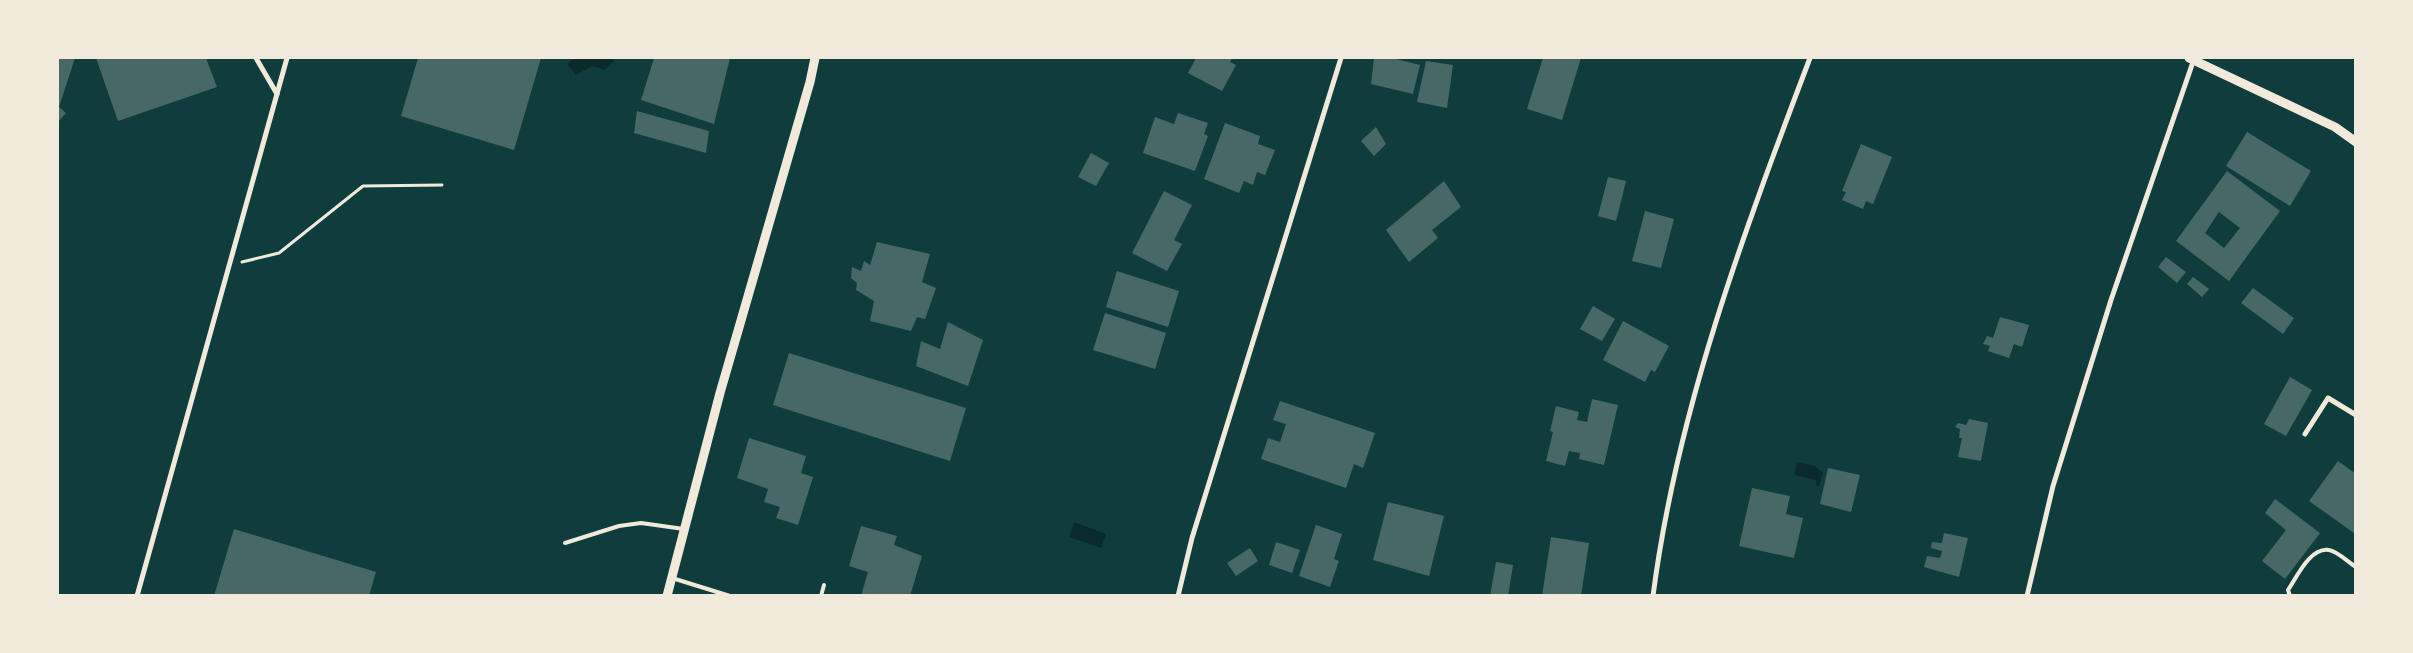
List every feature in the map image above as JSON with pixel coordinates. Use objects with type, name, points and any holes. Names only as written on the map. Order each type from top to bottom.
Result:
[{"type":"street","points":[[256,58],[277,94]]},
{"type":"street","points":[[137,596],[287,58]]},
{"type":"street","points":[[667,596],[684,529],[810,82],[815,58]]},
{"type":"street","points":[[1178,596],[1192,538],[1341,58]]},
{"type":"street","points":[[1653,596],[1671,489],[1684,428],[1770,164],[1810,58]]},
{"type":"street","points":[[2027,596],[2059,468],[2111,300],[2191,58],[2335,127],[2356,142]]},
{"type":"street","points":[[2305,434],[2328,398],[2356,415]]},
{"type":"lane","points":[[565,544],[619,526],[641,523],[684,529]]},
{"type":"lane","points":[[2290,596],[2288,590],[2312,555],[2323,550],[2330,550],[2356,566]]},
{"type":"lane","points":[[671,578],[730,596]]},
{"type":"lane","points":[[821,596],[824,585]]},
{"type":"path","points":[[229,265],[279,253],[362,186],[442,185]]},
{"type":"water","points":[[574,58],[613,58],[614,61],[605,70],[592,66],[576,75],[567,64]]},
{"type":"water","points":[[1797,462],[1815,466],[1823,473],[1819,486],[1816,485],[1816,480],[1794,475]]},
{"type":"water","points":[[1074,522],[1106,534],[1101,548],[1069,537]]},
{"type":"building","points":[[58,58],[75,58],[59,107],[66,113],[58,122]]},
{"type":"building","points":[[96,58],[206,58],[217,87],[118,121]]},
{"type":"building","points":[[418,58],[541,58],[514,150],[401,116]]},
{"type":"building","points":[[654,58],[730,58],[714,124],[641,100]]},
{"type":"building","points":[[1196,58],[1232,58],[1230,62],[1236,65],[1222,91],[1188,73]]},
{"type":"building","points":[[1374,58],[1392,58],[1420,65],[1413,94],[1371,84]]},
{"type":"building","points":[[1543,58],[1581,58],[1562,120],[1527,109]]},
{"type":"building","points":[[1426,61],[1453,65],[1447,108],[1417,102]]},
{"type":"building","points":[[637,111],[709,131],[706,153],[634,133]]},
{"type":"building","points":[[1178,113],[1208,123],[1204,134],[1208,136],[1195,171],[1143,153],[1155,117],[1174,124]]},
{"type":"building","points":[[1225,123],[1260,136],[1258,144],[1275,150],[1265,175],[1257,172],[1253,185],[1244,181],[1239,193],[1204,179]]},
{"type":"building","points":[[1376,127],[1386,144],[1374,156],[1361,141]]},
{"type":"building","points":[[2247,132],[2311,171],[2290,206],[2226,166]]},
{"type":"building","points":[[1861,144],[1892,157],[1873,204],[1866,201],[1863,209],[1842,200],[1846,192],[1842,191]]},
{"type":"building","points":[[1091,153],[1109,163],[1096,186],[1078,177]]},
{"type":"building","points":[[2227,171],[2280,211],[2229,281],[2176,241]],"holes":[[[2219,212],[2240,228],[2224,248],[2205,233]]]},
{"type":"building","points":[[1608,177],[1626,181],[1616,221],[1598,216]]},
{"type":"building","points":[[1444,181],[1461,207],[1432,230],[1438,238],[1409,262],[1386,230]]},
{"type":"building","points":[[1164,191],[1192,205],[1174,240],[1182,244],[1167,271],[1132,253]]},
{"type":"building","points":[[1645,211],[1674,219],[1661,268],[1632,261]]},
{"type":"building","points":[[877,242],[930,254],[922,282],[936,288],[925,319],[917,317],[911,331],[870,321],[874,301],[856,290],[857,283],[851,278],[852,267],[861,271],[864,261],[870,265]]},
{"type":"building","points":[[2166,257],[2186,272],[2177,283],[2158,267]]},
{"type":"building","points":[[1117,271],[1179,291],[1168,327],[1106,307]]},
{"type":"building","points":[[2193,277],[2209,289],[2202,297],[2187,284]]},
{"type":"building","points":[[2253,288],[2294,318],[2283,334],[2241,303]]},
{"type":"building","points":[[1593,306],[1615,319],[1602,341],[1580,329]]},
{"type":"building","points":[[1105,313],[1166,333],[1155,369],[1093,350]]},
{"type":"building","points":[[2000,317],[2029,325],[2022,347],[2014,344],[2009,358],[1988,351],[1990,346],[1983,344],[1987,336],[1993,338]]},
{"type":"building","points":[[1623,321],[1669,346],[1655,372],[1651,370],[1645,382],[1603,360]]},
{"type":"building","points":[[948,322],[983,340],[968,386],[916,366],[921,341],[940,349]]},
{"type":"building","points":[[789,353],[966,408],[950,461],[773,405]]},
{"type":"building","points":[[2290,377],[2312,390],[2286,436],[2264,424]]},
{"type":"building","points":[[1592,399],[1618,405],[1604,465],[1579,459],[1580,453],[1569,451],[1565,466],[1546,461],[1553,432],[1550,431],[1556,406],[1579,412],[1577,420],[1587,422]]},
{"type":"building","points":[[1280,401],[1375,433],[1363,468],[1354,464],[1346,488],[1261,459],[1268,438],[1280,442],[1286,424],[1273,420]]},
{"type":"building","points":[[1969,419],[1988,423],[1981,461],[1958,457],[1962,438],[1959,438],[1960,429],[1955,427],[1958,423],[1966,425]]},
{"type":"building","points":[[749,438],[806,456],[801,473],[813,477],[798,525],[776,518],[780,507],[764,502],[768,489],[737,478]]},
{"type":"building","points":[[2338,461],[2356,474],[2356,531],[2354,533],[2309,501]]},
{"type":"building","points":[[1828,468],[1860,475],[1851,512],[1820,504]]},
{"type":"building","points":[[1752,488],[1790,496],[1786,514],[1803,518],[1794,558],[1739,546]]},
{"type":"building","points":[[2275,499],[2320,533],[2285,579],[2262,561],[2286,530],[2265,513]]},
{"type":"building","points":[[1388,502],[1444,516],[1429,576],[1373,560]]},
{"type":"building","points":[[1316,525],[1342,534],[1334,559],[1339,561],[1330,587],[1299,576]]},
{"type":"building","points":[[861,526],[897,536],[894,545],[922,556],[910,596],[861,596],[868,572],[849,566]]},
{"type":"building","points":[[234,529],[376,572],[369,596],[214,596]]},
{"type":"building","points":[[1944,533],[1968,538],[1959,577],[1924,567],[1927,556],[1940,558],[1942,551],[1931,548],[1932,542],[1942,543]]},
{"type":"building","points":[[1551,537],[1589,543],[1581,596],[1542,596]]},
{"type":"building","points":[[1276,542],[1300,550],[1292,573],[1269,565]]},
{"type":"building","points":[[1250,548],[1258,561],[1236,576],[1227,563]]},
{"type":"building","points":[[1496,562],[1513,565],[1508,596],[1490,596]]}]
